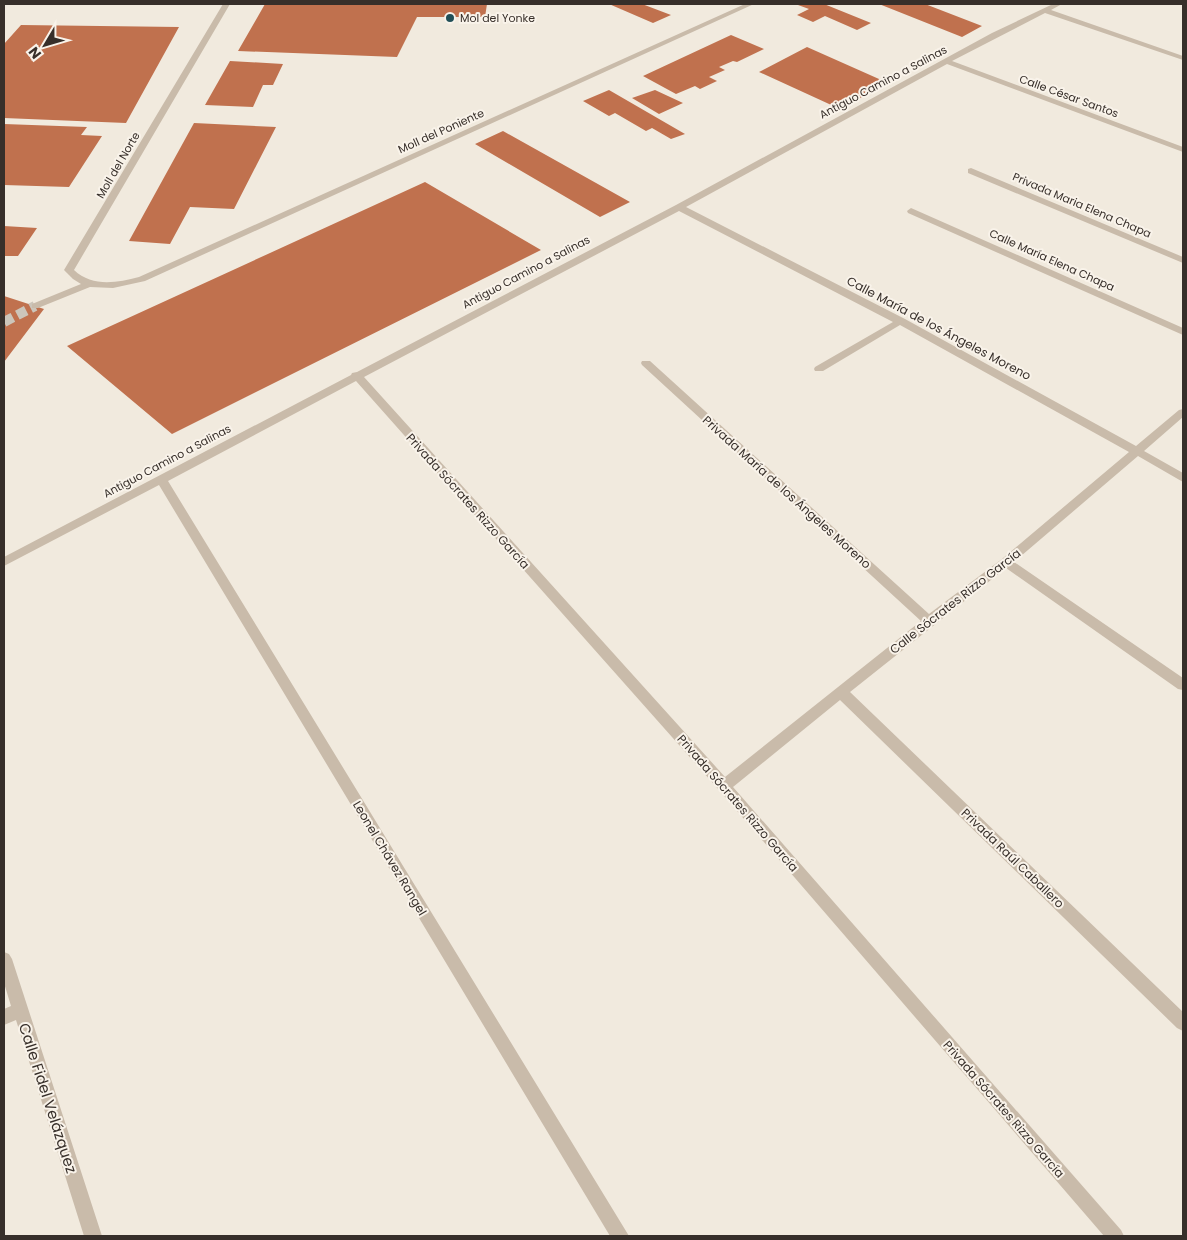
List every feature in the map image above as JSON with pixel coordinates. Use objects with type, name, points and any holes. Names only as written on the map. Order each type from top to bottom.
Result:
[{"type":"street","name":"Moll del Norte","points":[[88,284],[76,278],[69,270],[226,4]]},
{"type":"street","name":"Moll del Poniente","points":[[88,284],[112,285],[142,279],[750,4]]},
{"type":"street","name":"Antiguo Camino a Salinas","points":[[4,562],[356,375],[679,207],[995,36],[1058,4]]},
{"type":"street","points":[[1046,11],[1183,58]]},
{"type":"street","name":"Calle César Santos","points":[[947,62],[1183,150]]},
{"type":"street","name":"Privada Maria Elena Chapa","points":[[971,172],[1183,260]]},
{"type":"street","name":"Calle María de los Ángeles Moreno","points":[[679,207],[901,321],[1041,396],[1183,478]]},
{"type":"street","name":"Calle María Elena Chapa","points":[[911,211],[1183,332]]},
{"type":"street","points":[[35,306],[88,284]]},
{"type":"street","points":[[819,369],[901,321]]},
{"type":"street","name":"Privada María de los Ángeles Moreno","points":[[646,363],[929,621]]},
{"type":"street","name":"Privada Sócrates Rizzo García","points":[[356,375],[724,786],[1115,1236]]},
{"type":"street","name":"Calle Sócrates Rizzo García","points":[[724,786],[842,693],[929,621],[1006,562],[1183,412]]},
{"type":"street","name":"Leonel Chávez Rangel","points":[[160,479],[620,1236]]},
{"type":"street","points":[[1006,562],[1183,686]]},
{"type":"street","name":"Privada Raúl Caballero","points":[[842,693],[1183,1023]]},
{"type":"street","name":"Calle Fidel Velázquez","points":[[4,959],[92,1236]]},
{"type":"street","points":[[4,1017],[19,1010]]},
{"type":"building","points":[[265,4],[487,4],[485,17],[417,17],[397,57],[238,51]]},
{"type":"building","points":[[609,4],[642,4],[671,15],[653,23]]},
{"type":"building","points":[[824,4],[871,23],[857,30],[825,16],[813,22],[797,15],[809,9],[798,5]]},
{"type":"building","points":[[879,4],[925,4],[982,26],[962,37]]},
{"type":"building","points":[[21,25],[179,27],[126,123],[4,118],[4,44]]},
{"type":"building","points":[[731,35],[764,49],[737,62],[733,61],[719,67],[725,70],[709,77],[717,81],[700,89],[695,86],[676,94],[643,76]]},
{"type":"building","points":[[807,47],[888,83],[840,109],[759,72]]},
{"type":"building","points":[[230,61],[283,64],[273,85],[263,85],[253,107],[205,105]]},
{"type":"building","points":[[609,90],[685,134],[671,139],[652,128],[646,131],[615,113],[609,116],[583,101]]},
{"type":"building","points":[[655,90],[683,103],[659,114],[632,98]]},
{"type":"building","points":[[194,123],[276,127],[234,209],[190,207],[170,244],[129,241]]},
{"type":"building","points":[[4,124],[87,127],[81,135],[102,136],[69,187],[4,185]]},
{"type":"building","points":[[503,131],[630,202],[600,217],[475,144]]},
{"type":"building","points":[[425,182],[541,250],[172,434],[67,346]]},
{"type":"building","points":[[4,226],[37,228],[18,256],[4,256]]},
{"type":"building","points":[[4,296],[44,309],[4,362]]},
{"type":"tunnel","points":[[4,322],[35,306]]},
{"type":"place","name":"Mol del Yonke","points":[[450,18]]}]
